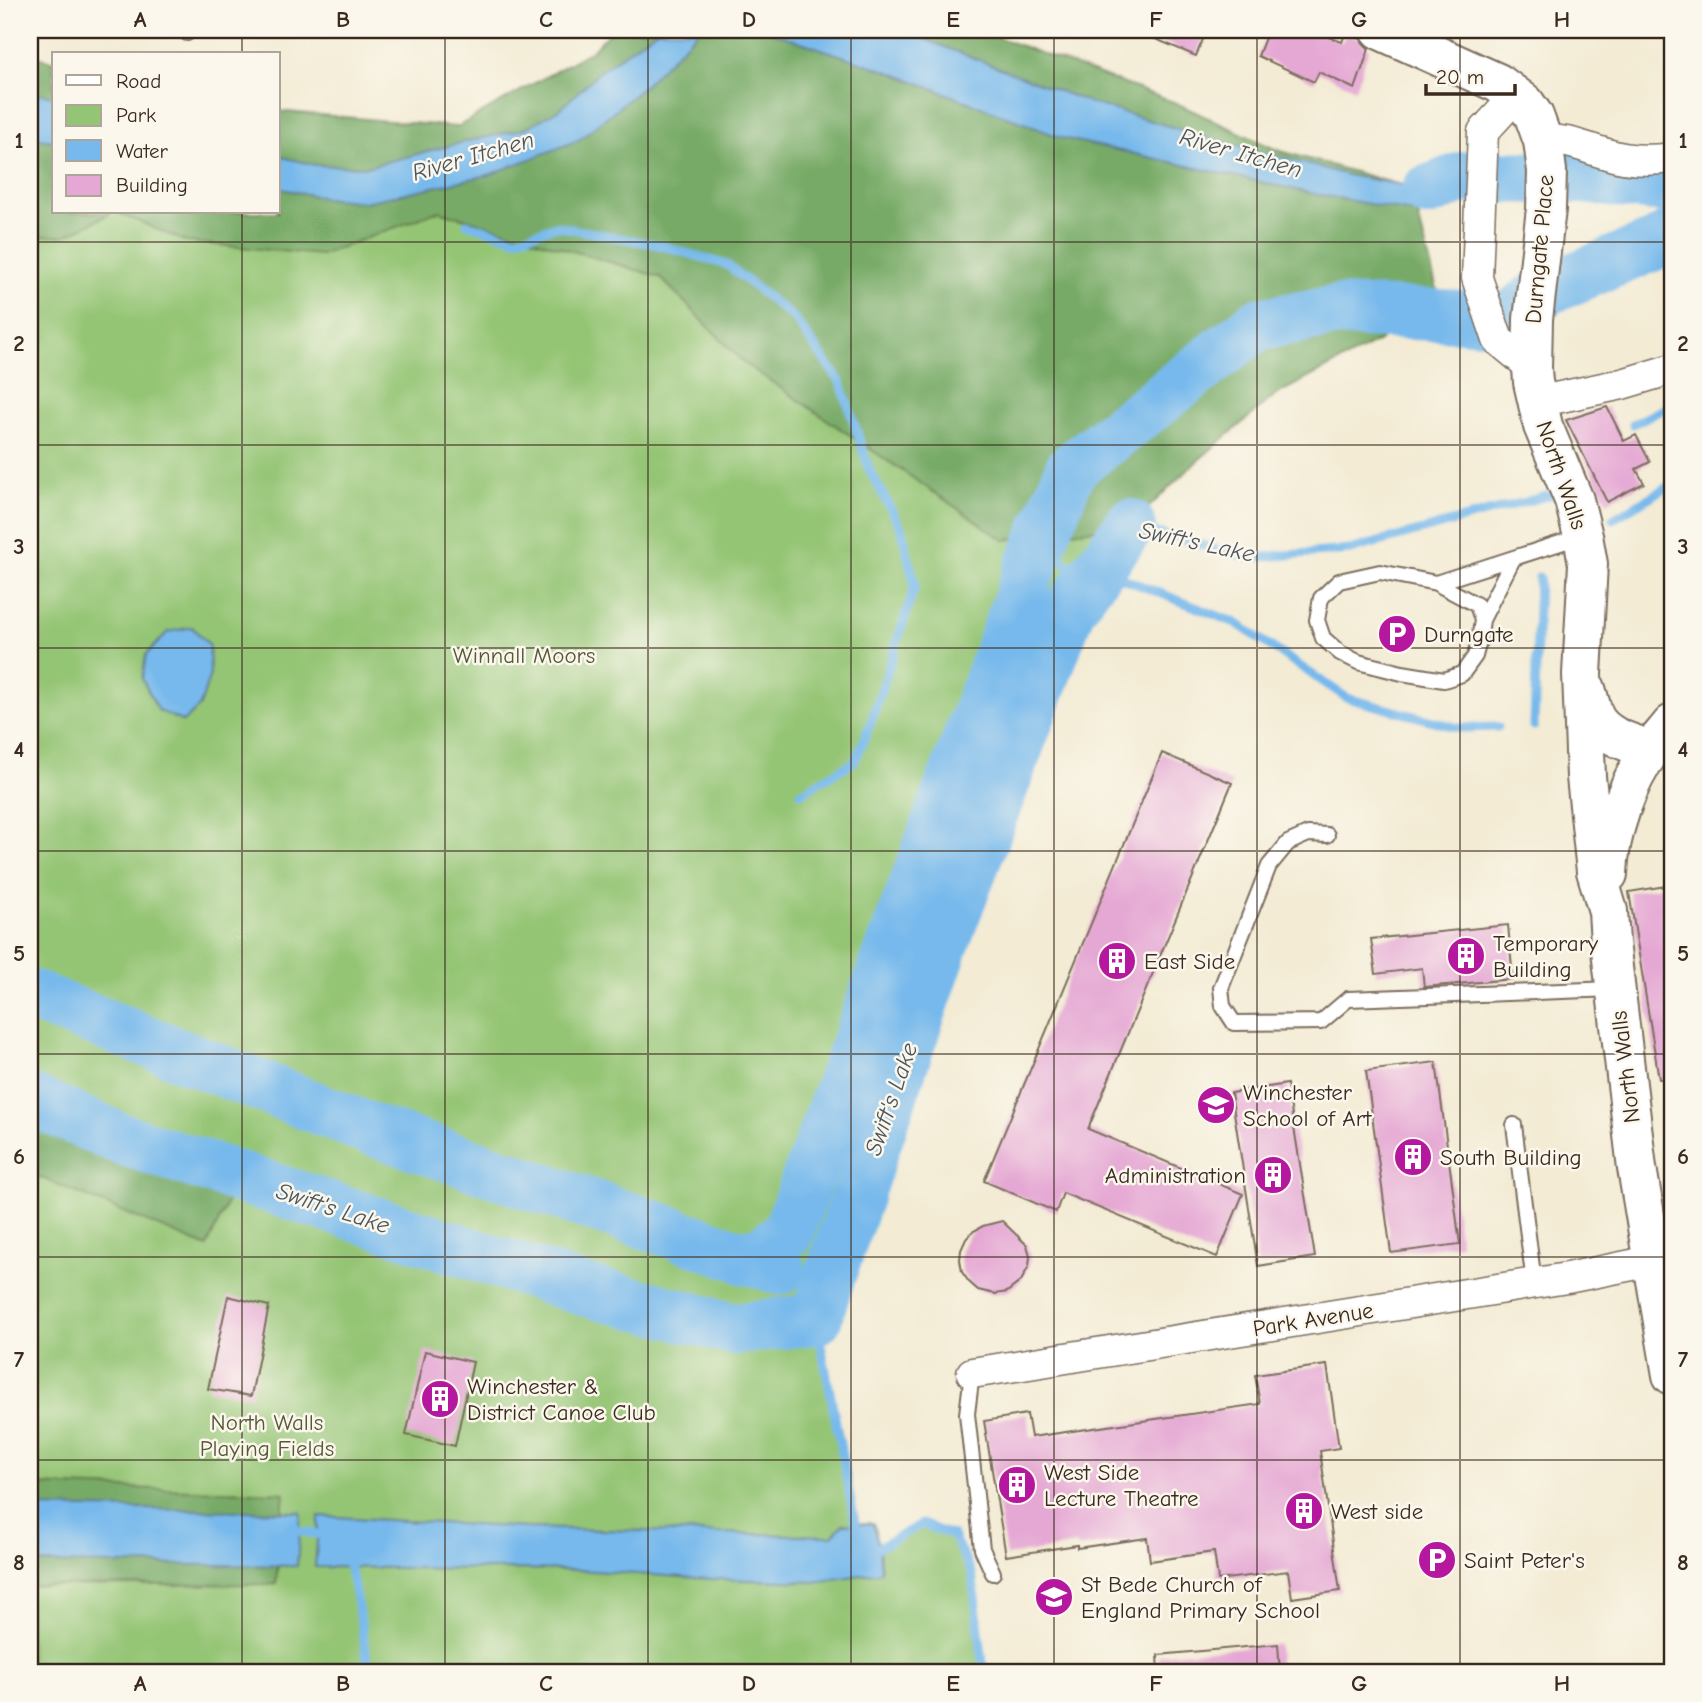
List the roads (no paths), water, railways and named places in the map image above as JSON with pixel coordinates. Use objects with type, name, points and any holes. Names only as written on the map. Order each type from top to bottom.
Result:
[{"type":"street","name":"Durngate Place","points":[[1385,32],[1498,83],[1525,103],[1540,128],[1547,171],[1546,209],[1533,319],[1534,385]]},
{"type":"street","name":"Durngate Place","points":[[1516,96],[1483,132],[1477,278],[1498,340],[1534,385]]},
{"type":"street","points":[[1544,145],[1554,139],[1621,158],[1672,158]]},
{"type":"street","points":[[1534,385],[1622,384],[1672,369]]},
{"type":"street","name":"North Walls","points":[[1534,385],[1543,426],[1574,500],[1588,564],[1582,674],[1586,777],[1596,871],[1608,911],[1609,942],[1637,1168],[1662,1258],[1672,1375]]},
{"type":"street","name":"North Walls","points":[[1582,674],[1595,718],[1605,731],[1624,741],[1665,745]]},
{"type":"street","points":[[1608,911],[1608,855],[1622,808],[1637,772],[1665,745]]},
{"type":"street","name":"Park Avenue","points":[[972,1373],[1534,1283],[1662,1258]]},
{"type":"lane","points":[[1436,583],[1583,536]]},
{"type":"lane","points":[[1482,620],[1477,605],[1436,583],[1380,572],[1339,581],[1321,598],[1317,621],[1323,638],[1340,653],[1358,662],[1444,680],[1462,674],[1475,656],[1482,620],[1513,559]]},
{"type":"lane","points":[[1327,835],[1308,834],[1288,843],[1269,866],[1221,988],[1223,1006],[1234,1023],[1321,1022],[1349,999],[1615,989]]},
{"type":"lane","points":[[1514,1125],[1534,1283]]},
{"type":"lane","points":[[972,1373],[967,1414],[982,1549],[993,1573]]},
{"type":"water","points":[[657,30],[699,30],[641,89],[579,140],[489,175],[365,202],[324,198],[280,188],[280,156],[315,165],[367,167],[524,129],[560,109],[599,72]]},
{"type":"water","points":[[765,30],[901,30],[1088,102],[1212,139],[1352,176],[1426,189],[1473,158],[1473,196],[1451,209],[1417,213],[1310,193],[1062,138],[887,71]]},
{"type":"water","points":[[30,92],[52,96],[52,141],[30,138]]},
{"type":"water","points":[[192,627],[209,645],[210,674],[200,706],[183,722],[158,710],[142,679],[146,655],[168,632]]},
{"type":"water","points":[[30,1507],[301,1512],[297,1566],[30,1563]]},
{"type":"water","points":[[319,1516],[528,1528],[832,1536],[843,1524],[873,1523],[881,1572],[816,1582],[711,1579],[577,1570],[315,1567]]},
{"type":"waterway","name":"River Itchen","points":[[1427,191],[1464,177],[1583,178],[1672,188]]},
{"type":"waterway","points":[[467,224],[516,239],[556,226],[663,246],[727,265],[794,318],[841,383],[869,469],[902,530],[915,586],[871,722],[855,761],[801,793]]},
{"type":"waterway","points":[[745,1259],[770,1247],[788,1232],[1030,569],[1071,468],[1258,324],[1339,311],[1505,320],[1548,289],[1659,243],[1672,235]]},
{"type":"waterway","name":"Swift's Lake","points":[[1633,424],[1672,405]]},
{"type":"waterway","points":[[1613,519],[1672,484]]},
{"type":"waterway","name":"Swift's Lake","points":[[1130,525],[1249,558],[1350,550],[1550,495]]},
{"type":"waterway","name":"Swift's Lake","points":[[30,1100],[119,1138],[583,1290],[734,1329],[816,1319],[946,937],[1070,608],[1130,525]]},
{"type":"waterway","points":[[1040,545],[1090,580]]},
{"type":"waterway","points":[[1099,569],[1236,623],[1347,698],[1459,728],[1498,727]]},
{"type":"waterway","points":[[1534,726],[1539,577]]},
{"type":"waterway","points":[[30,995],[372,1130],[779,1269]]},
{"type":"waterway","points":[[816,1319],[857,1533]]},
{"type":"waterway","points":[[870,1548],[879,1547],[922,1524],[953,1536],[972,1573],[984,1672]]},
{"type":"waterway","points":[[291,1530],[329,1536]]},
{"type":"waterway","points":[[348,1558],[369,1672]]},
{"type":"place","name":"Durngate","points":[[1397,634]]},
{"type":"place","name":"Temporary Building","points":[[1466,956]]},
{"type":"place","name":"East Side","points":[[1117,961]]},
{"type":"place","name":"Winchester School of Art","points":[[1216,1105]]},
{"type":"place","name":"South Building","points":[[1413,1157]]},
{"type":"place","name":"Administration","points":[[1273,1175]]},
{"type":"place","name":"Winchester & District Canoe Club","points":[[440,1399]]},
{"type":"place","name":"West Side Lecture Theatre","points":[[1017,1485]]},
{"type":"place","name":"West side","points":[[1304,1511]]},
{"type":"place","name":"Saint Peter's","points":[[1437,1560]]},
{"type":"place","name":"St Bede Church of England Primary School","points":[[1054,1597]]},
{"type":"park label","name":"Winnall Moors","points":[[524,655]]},
{"type":"park label","name":"North Walls Playing Fields","points":[[267,1435]]}]
